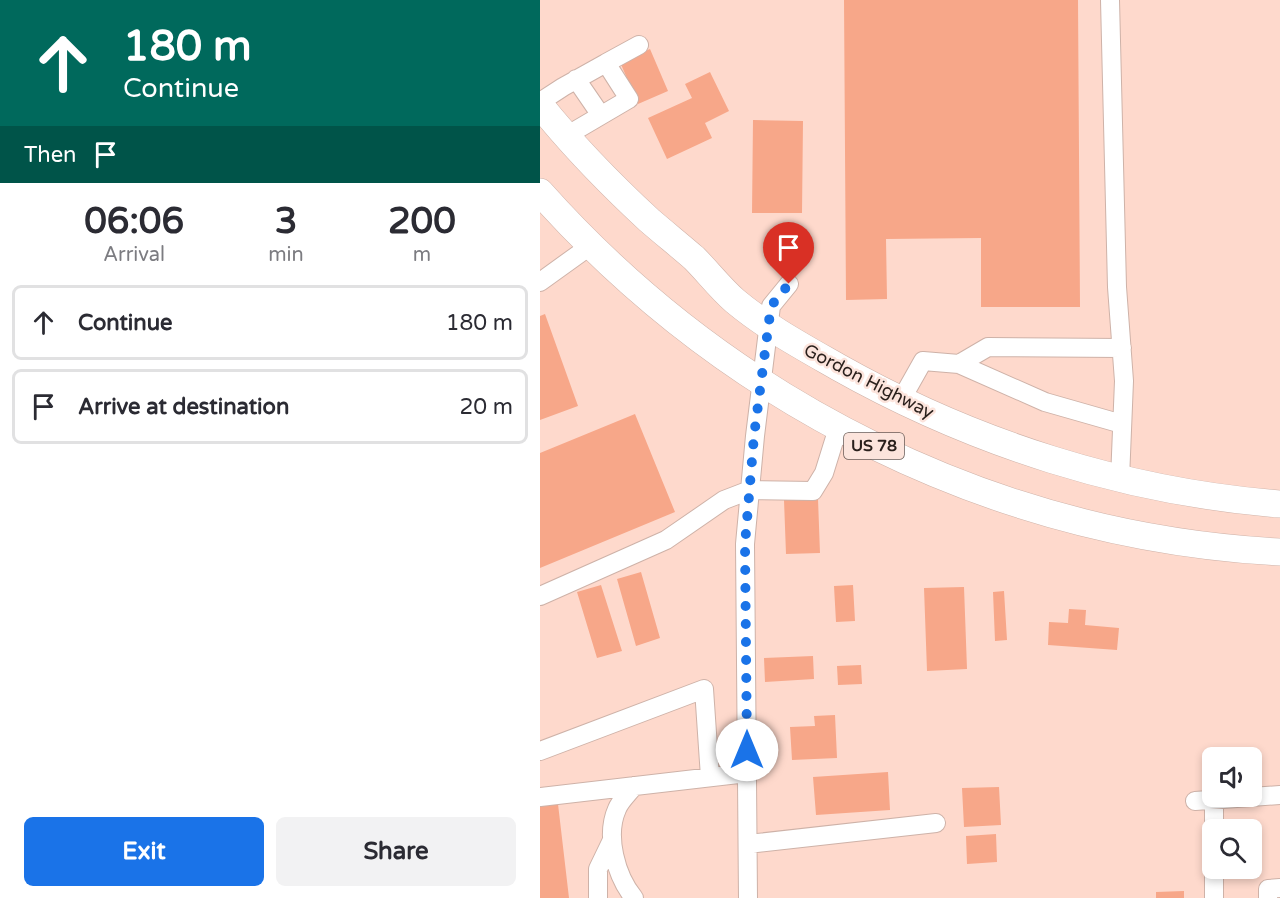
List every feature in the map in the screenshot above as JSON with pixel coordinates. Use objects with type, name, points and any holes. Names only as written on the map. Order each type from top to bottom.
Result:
[{"type":"highway","name":"Gordon Highway","points":[[540,103],[566,136],[609,182],[693,258],[734,300],[808,350],[901,400],[964,428],[1072,466],[1185,492],[1241,501],[1280,504]]},
{"type":"highway","name":"US 78","points":[[540,192],[590,246],[649,300],[694,336],[761,382],[838,428],[943,477],[1050,514],[1163,539],[1218,547],[1280,552]]},
{"type":"street","points":[[1110,0],[1117,287],[1124,381],[1120,478]]},
{"type":"street","points":[[540,103],[576,79],[639,45]]},
{"type":"street","points":[[566,136],[628,99],[606,63]]},
{"type":"street","points":[[576,79],[600,114]]},
{"type":"street","points":[[540,282],[590,246]]},
{"type":"street","points":[[746,897],[748,844],[745,544],[771,306],[789,284]]},
{"type":"street","points":[[959,364],[988,347],[1122,348]]},
{"type":"street","points":[[901,400],[923,361],[959,364],[1045,402],[1122,424]]},
{"type":"street","points":[[540,596],[666,540],[724,500],[750,490],[813,491],[824,473],[838,428]]},
{"type":"street","points":[[540,751],[704,689],[710,777]]},
{"type":"street","points":[[540,797],[747,773]]},
{"type":"street","points":[[634,786],[617,809],[611,833],[617,866],[634,898]]},
{"type":"street","points":[[1262,796],[1280,795]]},
{"type":"street","points":[[1195,801],[1202,800]]},
{"type":"street","points":[[748,844],[936,823]]},
{"type":"street","points":[[598,898],[598,869],[612,840]]},
{"type":"street","points":[[1214,879],[1214,898]]},
{"type":"street","points":[[1268,898],[1268,889],[1280,888]]},
{"type":"shaded area","points":[[540,0],[1280,0],[1280,898],[540,898]]},
{"type":"building","points":[[844,0],[1078,0],[1080,307],[981,307],[981,238],[886,239],[887,299],[846,300]]},
{"type":"building","points":[[650,49],[668,91],[638,104],[620,62]]},
{"type":"building","points":[[710,72],[729,111],[705,123],[712,138],[667,159],[648,118],[692,98],[685,84]]},
{"type":"building","points":[[753,120],[803,121],[802,213],[752,213]]},
{"type":"building","points":[[545,314],[578,406],[540,420],[540,316]]},
{"type":"building","points":[[635,414],[675,512],[540,568],[540,453]]},
{"type":"building","points":[[818,499],[820,553],[786,554],[784,500]]},
{"type":"building","points":[[641,572],[660,638],[636,646],[617,579]]},
{"type":"building","points":[[601,585],[622,651],[597,658],[577,592]]},
{"type":"building","points":[[853,585],[855,621],[836,622],[834,586]]},
{"type":"building","points":[[964,587],[967,669],[927,671],[924,588]]},
{"type":"building","points":[[1004,591],[1007,640],[995,641],[993,592]]},
{"type":"building","points":[[1069,609],[1086,610],[1085,625],[1119,628],[1117,650],[1048,645],[1049,622],[1068,623]]},
{"type":"building","points":[[813,656],[814,679],[765,682],[764,658]]},
{"type":"building","points":[[861,665],[862,684],[838,685],[837,666]]},
{"type":"building","points":[[835,715],[837,758],[792,760],[790,727],[815,726],[814,716]]},
{"type":"building","points":[[888,772],[890,810],[816,815],[813,777]]},
{"type":"building","points":[[999,787],[1001,825],[964,827],[962,788]]},
{"type":"building","points":[[558,804],[569,898],[540,898],[540,806]]},
{"type":"building","points":[[996,834],[997,862],[967,864],[966,836]]},
{"type":"building","points":[[1184,891],[1184,898],[1156,898],[1156,892]]},
{"type":"route","points":[[747,750],[745,544],[754,436],[771,306],[789,284]]}]
